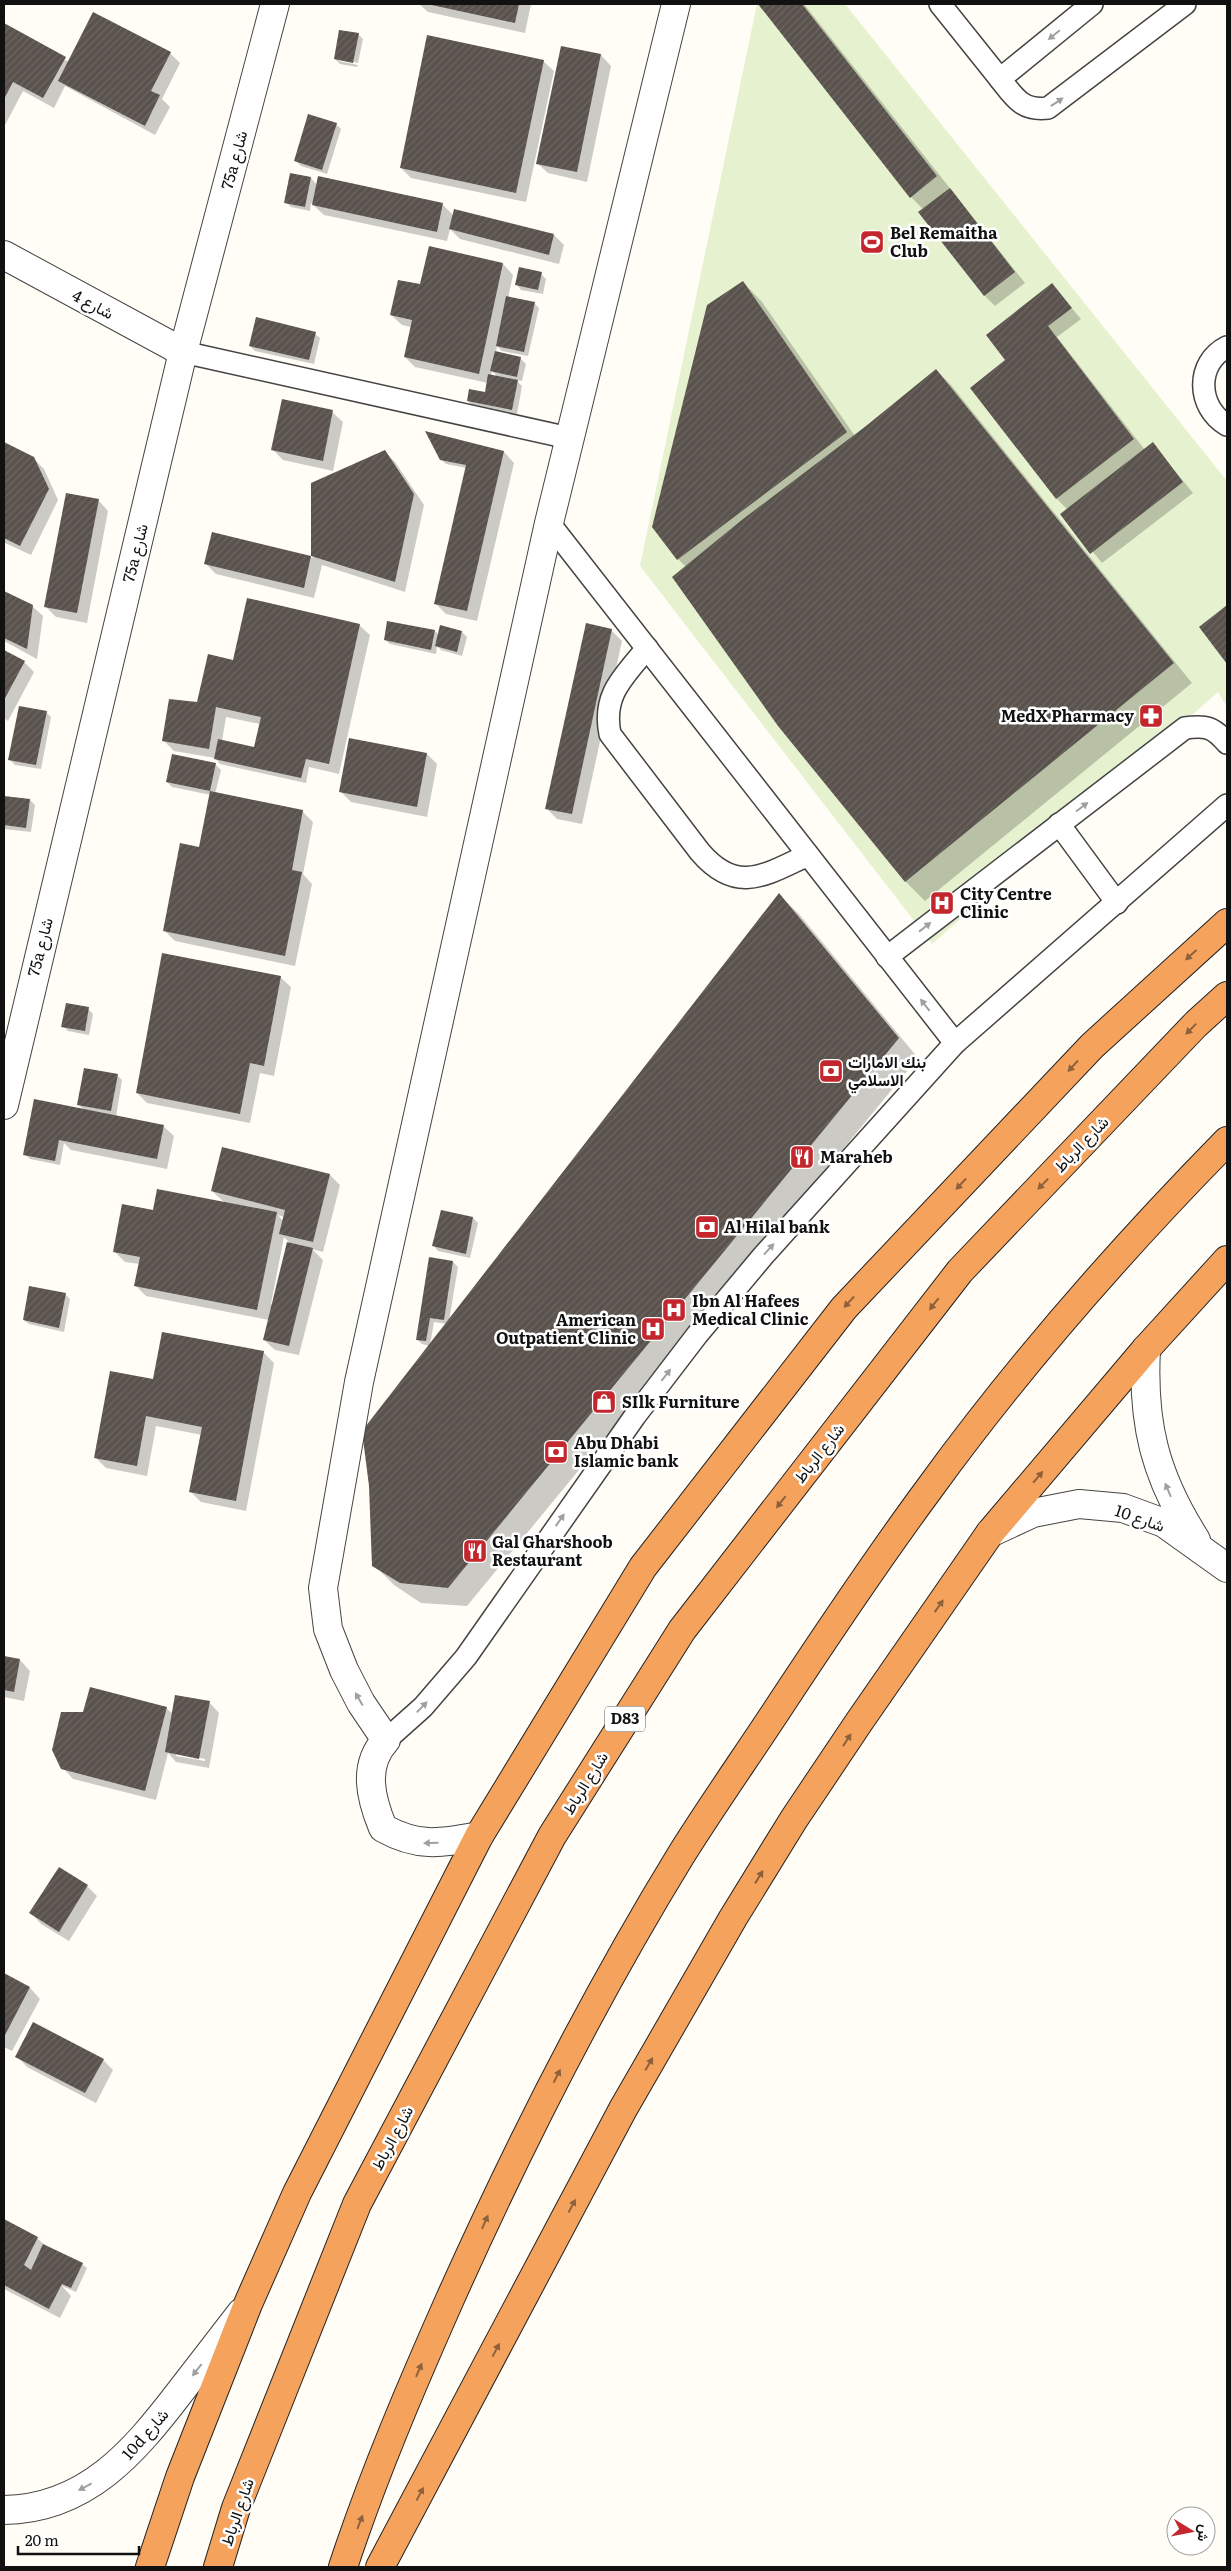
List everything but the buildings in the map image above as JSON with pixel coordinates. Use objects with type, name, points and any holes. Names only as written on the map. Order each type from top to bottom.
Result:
[{"type":"highway","points":[[150,2567],[180,2477],[248,2304],[297,2192],[479,1836],[643,1567],[844,1308],[1092,1046],[1227,922]]},
{"type":"highway","name":"شارع الرباط","points":[[218,2567],[236,2508],[357,2204],[552,1836],[682,1630],[960,1271],[1196,1024],[1227,996]]},
{"type":"highway","points":[[343,2567],[418,2372],[496,2195],[585,2022],[682,1854],[858,1589],[929,1488],[1004,1390],[1083,1295],[1166,1204],[1227,1141]]},
{"type":"highway","points":[[380,2567],[623,2109],[733,1918],[858,1722],[990,1533],[1146,1349],[1227,1260]]},
{"type":"street","name":"75a شارع","points":[[4,1105],[13,1019],[183,352],[275,4]]},
{"type":"street","points":[[479,1836],[422,1843],[401,1838],[383,1828],[370,1790],[370,1774],[374,1757],[386,1740],[361,1703],[344,1670],[328,1629],[323,1588],[359,1382],[549,523],[676,4]]},
{"type":"street","name":"شارع 4","points":[[4,255],[183,352]]},
{"type":"street","name":"شارع 10","points":[[1146,1349],[1144,1388],[1147,1416],[1159,1469],[1177,1510],[1201,1548]]},
{"type":"street","name":"شارع 10","points":[[990,1533],[1033,1513],[1080,1504],[1131,1511],[1164,1523],[1227,1568]]},
{"type":"street","name":"10d شارع","points":[[4,2510],[53,2503],[90,2486],[123,2460],[151,2430],[248,2304]]},
{"type":"lane","points":[[940,4],[1000,79],[1024,105],[1036,109],[1048,108],[1185,4]]},
{"type":"lane","points":[[1000,79],[1092,4]]},
{"type":"lane","points":[[1227,347],[1220,351],[1207,366],[1203,385],[1206,404],[1218,420],[1227,425]]},
{"type":"lane","points":[[183,352],[569,438]]},
{"type":"lane","points":[[549,523],[955,1043]]},
{"type":"lane","points":[[647,648],[610,699],[607,716],[610,734],[700,852],[713,867],[730,876],[750,878],[770,873],[808,856]]},
{"type":"lane","points":[[886,957],[1185,728],[1202,725],[1218,732],[1227,743]]},
{"type":"lane","points":[[386,1740],[423,1707],[466,1657],[574,1500],[697,1335],[763,1256],[955,1043],[1227,805]]},
{"type":"lane","points":[[1059,824],[1117,903]]},
{"type":"green space","name":"Bel Remaitha Club","points":[[757,4],[845,4],[1227,481],[1227,707],[1218,692],[932,944],[640,566]]},
{"type":"place","name":"Bel Remaitha Club","points":[[872,242]]},
{"type":"place","name":"MedX Pharmacy","points":[[1151,716]]},
{"type":"place","name":"City Centre Clinic","points":[[942,903]]},
{"type":"place","name":"بنك الامارات الاسلامي","points":[[831,1071]]},
{"type":"place","name":"Maraheb","points":[[802,1157]]},
{"type":"place","name":"Al Hilal bank","points":[[707,1227]]},
{"type":"place","name":"Ibn Al Hafees Medical Clinic","points":[[674,1310]]},
{"type":"place","name":"American Outpatient Clinic","points":[[653,1329]]},
{"type":"place","name":"SIlk Furniture","points":[[604,1402]]},
{"type":"place","name":"Abu Dhabi Islamic bank","points":[[556,1452]]},
{"type":"place","name":"Gal Gharshoob Restaurant","points":[[475,1551]]}]
